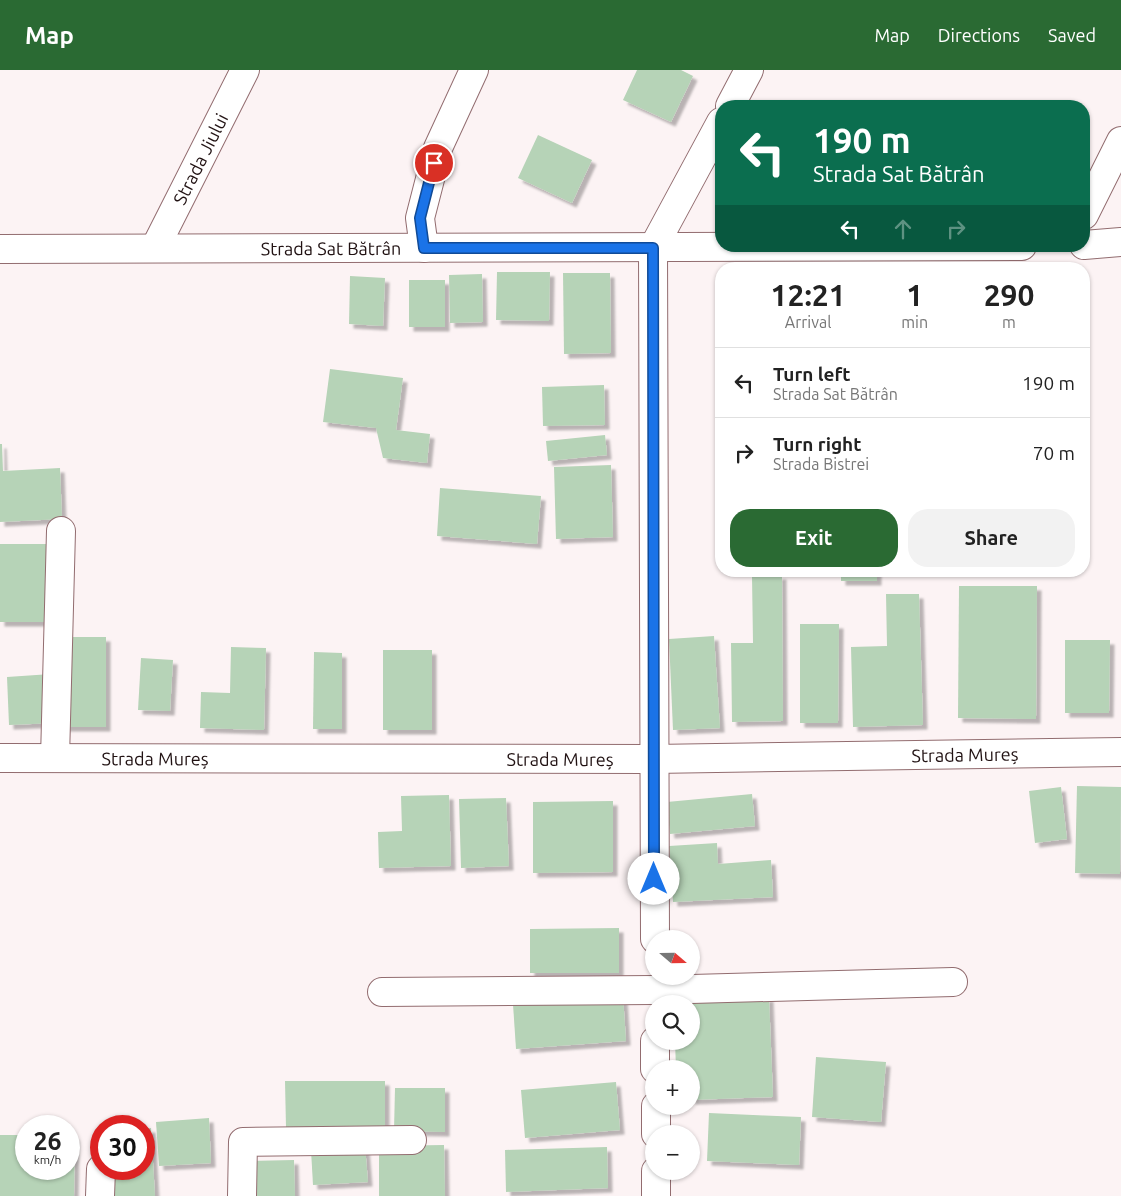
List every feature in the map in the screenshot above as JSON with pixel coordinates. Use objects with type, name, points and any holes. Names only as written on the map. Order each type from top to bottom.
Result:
[{"type":"street","name":"Strada Jiului","points":[[155,248],[245,70]]},
{"type":"street","points":[[424,248],[420,218],[438,148],[474,70]]},
{"type":"street","points":[[733,100],[749,70]]},
{"type":"street","points":[[654,930],[653,248],[715,133]]},
{"type":"street","points":[[1090,203],[1121,141]]},
{"type":"street","points":[[1090,245],[1121,242]]},
{"type":"street","name":"Strada Sat Bătrân","points":[[0,249],[715,248]]},
{"type":"street","points":[[55,758],[62,531]]},
{"type":"street","name":"Strada Mureș","points":[[0,758],[653,759],[1121,752]]},
{"type":"street","points":[[382,992],[655,990],[953,982]]},
{"type":"street","points":[[242,1196],[243,1142],[412,1140]]},
{"type":"street","points":[[100,1196],[101,1180]]},
{"type":"street","points":[[656,1180],[656,1196]]},
{"type":"building","points":[[637,70],[681,70],[693,76],[671,122],[623,100]]},
{"type":"building","points":[[538,135],[592,160],[572,203],[518,178]]},
{"type":"building","points":[[497,272],[550,272],[549,321],[496,320]]},
{"type":"building","points":[[563,273],[610,273],[611,353],[564,354]]},
{"type":"building","points":[[482,274],[483,322],[450,323],[449,275]]},
{"type":"building","points":[[350,276],[385,278],[383,326],[349,324]]},
{"type":"building","points":[[409,280],[445,280],[445,327],[409,327]]},
{"type":"building","points":[[330,369],[403,378],[396,430],[430,434],[427,463],[383,458],[376,428],[323,422]]},
{"type":"building","points":[[604,385],[605,425],[543,426],[542,387]]},
{"type":"building","points":[[605,435],[607,455],[548,461],[546,441]]},
{"type":"building","points":[[0,444],[2,444],[3,471],[60,468],[62,519],[0,522]]},
{"type":"building","points":[[611,465],[613,537],[556,539],[554,467]]},
{"type":"building","points":[[440,488],[541,496],[537,544],[437,536]]},
{"type":"building","points":[[0,544],[50,544],[50,622],[0,622]]},
{"type":"building","points":[[752,577],[782,577],[783,721],[732,722],[731,643],[753,643]]},
{"type":"building","points":[[841,577],[877,577],[877,581],[841,581]]},
{"type":"building","points":[[959,586],[1037,586],[1036,719],[958,718]]},
{"type":"building","points":[[886,594],[919,594],[923,725],[853,727],[851,647],[887,646]]},
{"type":"building","points":[[800,624],[839,624],[838,723],[800,723]]},
{"type":"building","points":[[714,636],[720,728],[673,730],[669,639]]},
{"type":"building","points":[[63,637],[106,637],[106,727],[62,727]]},
{"type":"building","points":[[1065,640],[1110,640],[1109,713],[1065,713]]},
{"type":"building","points":[[231,647],[266,648],[264,730],[200,728],[201,692],[230,693]]},
{"type":"building","points":[[383,650],[432,650],[432,730],[383,730]]},
{"type":"building","points":[[314,652],[342,653],[342,729],[313,729]]},
{"type":"building","points":[[141,658],[173,660],[170,711],[138,710]]},
{"type":"building","points":[[51,674],[54,723],[9,725],[7,677]]},
{"type":"building","points":[[1077,786],[1121,787],[1120,874],[1075,873]]},
{"type":"building","points":[[1061,787],[1067,839],[1035,843],[1029,791]]},
{"type":"building","points":[[752,794],[755,826],[670,834],[667,802]]},
{"type":"building","points":[[449,795],[451,866],[379,868],[378,832],[402,831],[401,796]]},
{"type":"building","points":[[506,798],[509,866],[461,868],[459,799]]},
{"type":"building","points":[[613,801],[613,872],[533,873],[533,802]]},
{"type":"building","points":[[717,843],[718,864],[771,860],[773,897],[673,902],[669,846]]},
{"type":"building","points":[[619,928],[619,973],[530,973],[530,929]]},
{"type":"building","points":[[623,996],[626,1041],[516,1049],[513,1004]]},
{"type":"building","points":[[769,997],[773,1097],[700,1100],[700,1060],[676,1060],[675,1050],[700,1050],[700,1001]]},
{"type":"building","points":[[816,1057],[886,1062],[881,1122],[812,1117]]},
{"type":"building","points":[[285,1081],[385,1081],[385,1128],[286,1128]]},
{"type":"building","points":[[616,1082],[620,1130],[525,1138],[521,1090]]},
{"type":"building","points":[[395,1088],[445,1088],[445,1132],[394,1131]]},
{"type":"building","points":[[709,1113],[801,1117],[799,1165],[707,1161]]},
{"type":"building","points":[[209,1118],[211,1163],[159,1166],[156,1122]]},
{"type":"building","points":[[0,1135],[15,1135],[15,1180],[74,1180],[74,1196],[0,1196]]},
{"type":"building","points":[[444,1145],[445,1196],[379,1196],[379,1146]]},
{"type":"building","points":[[365,1146],[368,1182],[313,1185],[311,1150]]},
{"type":"building","points":[[607,1147],[608,1188],[506,1192],[505,1150]]},
{"type":"building","points":[[294,1160],[295,1196],[249,1196],[248,1161]]},
{"type":"building","points":[[109,1180],[154,1180],[155,1196],[110,1196]]},
{"type":"route","points":[[434,163],[420,218],[424,248],[653,248],[654,879]]}]
